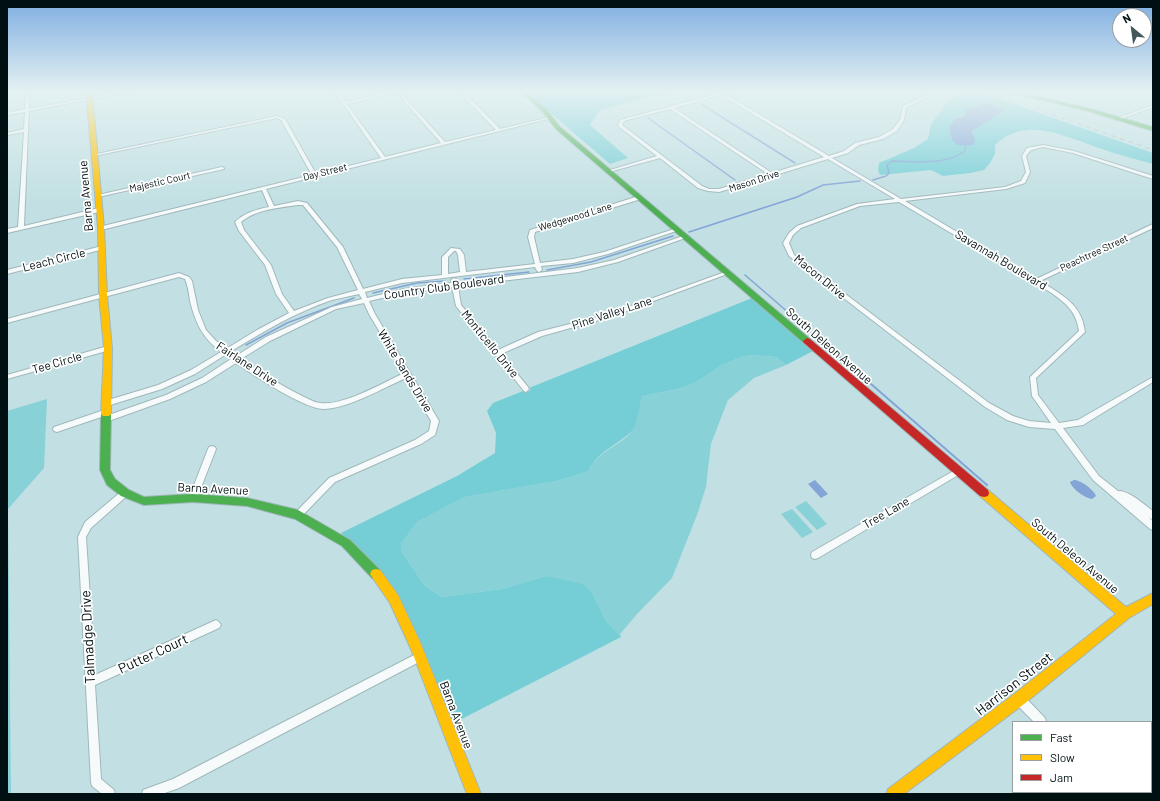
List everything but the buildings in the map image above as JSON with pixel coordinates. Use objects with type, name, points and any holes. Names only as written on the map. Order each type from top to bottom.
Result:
[{"type":"street","name":"Barna Avenue","points":[[92,128],[101,228],[103,295],[108,348],[105,470],[111,482],[125,493],[144,501],[193,498],[247,502],[298,515],[346,543],[381,579],[394,599],[420,658],[474,794]]},
{"type":"street","points":[[94,155],[222,128]]},
{"type":"street","points":[[288,128],[314,175]]},
{"type":"street","points":[[363,128],[383,158]]},
{"type":"street","points":[[430,128],[443,143]]},
{"type":"street","name":"Day Street","points":[[101,228],[506,128]]},
{"type":"street","name":"South Deleon Avenue","points":[[558,128],[957,472],[1125,614]]},
{"type":"street","name":"Mason Drive","points":[[623,128],[700,187],[712,191],[723,191],[846,152],[855,145],[878,139],[891,133],[896,128]]},
{"type":"street","points":[[702,128],[772,175]]},
{"type":"street","name":"Savannah Boulevard","points":[[780,128],[1036,281],[1061,297],[1075,310],[1082,321],[1082,332],[1034,377],[1034,396],[1096,478],[1115,492]]},
{"type":"street","points":[[7,134],[27,130],[21,228]]},
{"type":"street","name":"Macon Drive","points":[[1153,178],[1074,152],[1043,146],[1029,149],[1024,156],[1028,172],[1023,182],[1006,188],[859,205],[799,227],[791,234],[786,243],[792,256],[987,405],[1010,418],[1030,424],[1057,426],[1080,423],[1153,379]]},
{"type":"street","points":[[609,171],[661,156]]},
{"type":"street","name":"Majestic Court","points":[[98,196],[222,168]]},
{"type":"street","points":[[263,188],[272,208],[252,213],[243,217],[238,222],[241,230],[268,265],[279,294],[293,314]]},
{"type":"street","name":"Wedgewood Lane","points":[[540,276],[531,237],[532,231],[639,198]]},
{"type":"street","name":"White Sands Drive","points":[[272,208],[298,202],[305,204],[335,240],[406,375],[435,421],[432,433],[418,442],[332,480],[298,515]]},
{"type":"street","points":[[7,231],[99,210]]},
{"type":"street","name":"Peachtree Street","points":[[1036,281],[1153,226]]},
{"type":"street","name":"Country Club Boulevard","points":[[107,412],[193,372],[259,331],[293,314],[330,299],[402,281],[572,261],[606,253],[676,230]]},
{"type":"street","name":"Country Club Boulevard","points":[[57,429],[107,412],[168,397],[204,380],[268,339],[301,322],[334,308],[365,299],[404,291],[454,284],[540,276],[578,270],[616,261],[685,237]]},
{"type":"street","name":"Leach Circle","points":[[7,272],[102,248]]},
{"type":"street","points":[[446,275],[445,257],[453,250],[458,250],[461,255],[463,274]]},
{"type":"street","name":"Pine Valley Lane","points":[[498,353],[540,334],[608,316],[727,273]]},
{"type":"street","name":"Monticello Drive","points":[[454,274],[454,284],[458,304],[526,389]]},
{"type":"street","name":"Fairlane Drive","points":[[7,321],[168,277],[183,276],[189,282],[199,322],[208,338],[224,352],[300,398],[320,406],[344,402],[406,375]]},
{"type":"street","name":"Tee Circle","points":[[7,378],[108,348]]},
{"type":"street","points":[[193,498],[212,449]]},
{"type":"street","name":"Tree Lane","points":[[815,554],[957,472]]},
{"type":"street","points":[[1115,492],[1133,501],[1153,516]]},
{"type":"street","points":[[1115,492],[1127,505],[1153,526]]},
{"type":"street","name":"Talmadge Drive","points":[[110,794],[96,782],[82,537],[88,525],[125,493]]},
{"type":"street","name":"Harrison Street","points":[[893,794],[1019,699],[1125,614],[1153,598]]},
{"type":"street","name":"Putter Court","points":[[91,682],[216,625]]},
{"type":"street","points":[[147,794],[175,784],[420,658]]},
{"type":"street","points":[[1019,699],[1040,721]]},
{"type":"shaded area","points":[[569,128],[594,128],[628,158],[610,164]]},
{"type":"shaded area","points":[[930,128],[966,128],[974,135],[972,131],[976,128],[1083,128],[1153,153],[1153,164],[1056,133],[1028,130],[1010,134],[998,142],[995,145],[995,154],[984,170],[943,176],[931,170],[880,175],[878,170],[879,163],[914,148],[928,139]]},
{"type":"shaded area","points":[[949,128],[976,128],[972,131],[975,141],[973,145],[958,145],[951,137]]},
{"type":"shaded area","points":[[752,298],[813,351],[786,365],[776,357],[752,355],[741,357],[722,365],[695,383],[678,389],[642,396],[637,420],[632,431],[602,454],[592,464],[589,471],[557,481],[465,497],[417,522],[401,544],[401,551],[425,586],[442,597],[502,589],[546,576],[582,584],[592,593],[606,621],[621,637],[452,724],[421,643],[341,533],[457,476],[495,453],[496,433],[487,411],[493,403],[523,391],[525,393],[531,390],[529,388]]},
{"type":"shaded area","points":[[752,355],[776,357],[786,365],[754,378],[728,400],[711,444],[706,487],[697,515],[672,578],[638,613],[620,634],[621,637],[606,621],[592,593],[546,576],[502,589],[442,597],[425,586],[401,551],[401,544],[417,522],[465,497],[557,481],[589,471],[598,458],[630,434],[636,421],[642,396],[678,389],[695,383],[722,365],[741,357]]},
{"type":"shaded area","points":[[47,399],[44,468],[8,509],[11,794],[7,794],[7,411]]},
{"type":"shaded area","points":[[815,480],[828,494],[821,498],[808,484]]},
{"type":"shaded area","points":[[1077,480],[1087,486],[1096,496],[1092,499],[1079,493],[1071,485],[1070,482]]},
{"type":"shaded area","points":[[806,501],[827,524],[817,530],[795,507]]},
{"type":"shaded area","points":[[792,509],[813,532],[802,538],[781,514]]},
{"type":"waterway","points":[[663,128],[735,180]]},
{"type":"waterway","points":[[740,128],[795,163]]},
{"type":"waterway","points":[[873,180],[886,176],[889,173],[887,165],[892,161],[930,162],[948,159],[965,151],[966,143]]},
{"type":"waterway","points":[[689,232],[797,197],[823,185],[860,181]]},
{"type":"waterway","points":[[547,270],[591,262],[673,236]]},
{"type":"waterway","points":[[464,279],[529,272]]},
{"type":"waterway","points":[[745,275],[841,358]]},
{"type":"waterway","points":[[373,293],[417,283],[445,281]]},
{"type":"waterway","points":[[246,345],[287,323],[354,298]]},
{"type":"waterway","points":[[840,357],[987,485]]},
{"type":"railway","points":[[1091,128],[1153,150]]},
{"type":"traffic: fast","points":[[558,128],[807,341]]},
{"type":"traffic: fast","points":[[106,414],[105,470],[111,482],[125,493],[144,501],[193,498],[247,502],[298,515],[346,543],[376,574]]},
{"type":"traffic: slow","points":[[92,128],[101,228],[103,295],[108,348],[106,414]]},
{"type":"traffic: slow","points":[[984,493],[1125,614]]},
{"type":"traffic: slow","points":[[376,574],[394,599],[416,646],[474,794]]},
{"type":"traffic: slow","points":[[893,794],[1019,699],[1125,614],[1153,598]]},
{"type":"traffic: jam","points":[[807,341],[984,493]]}]
